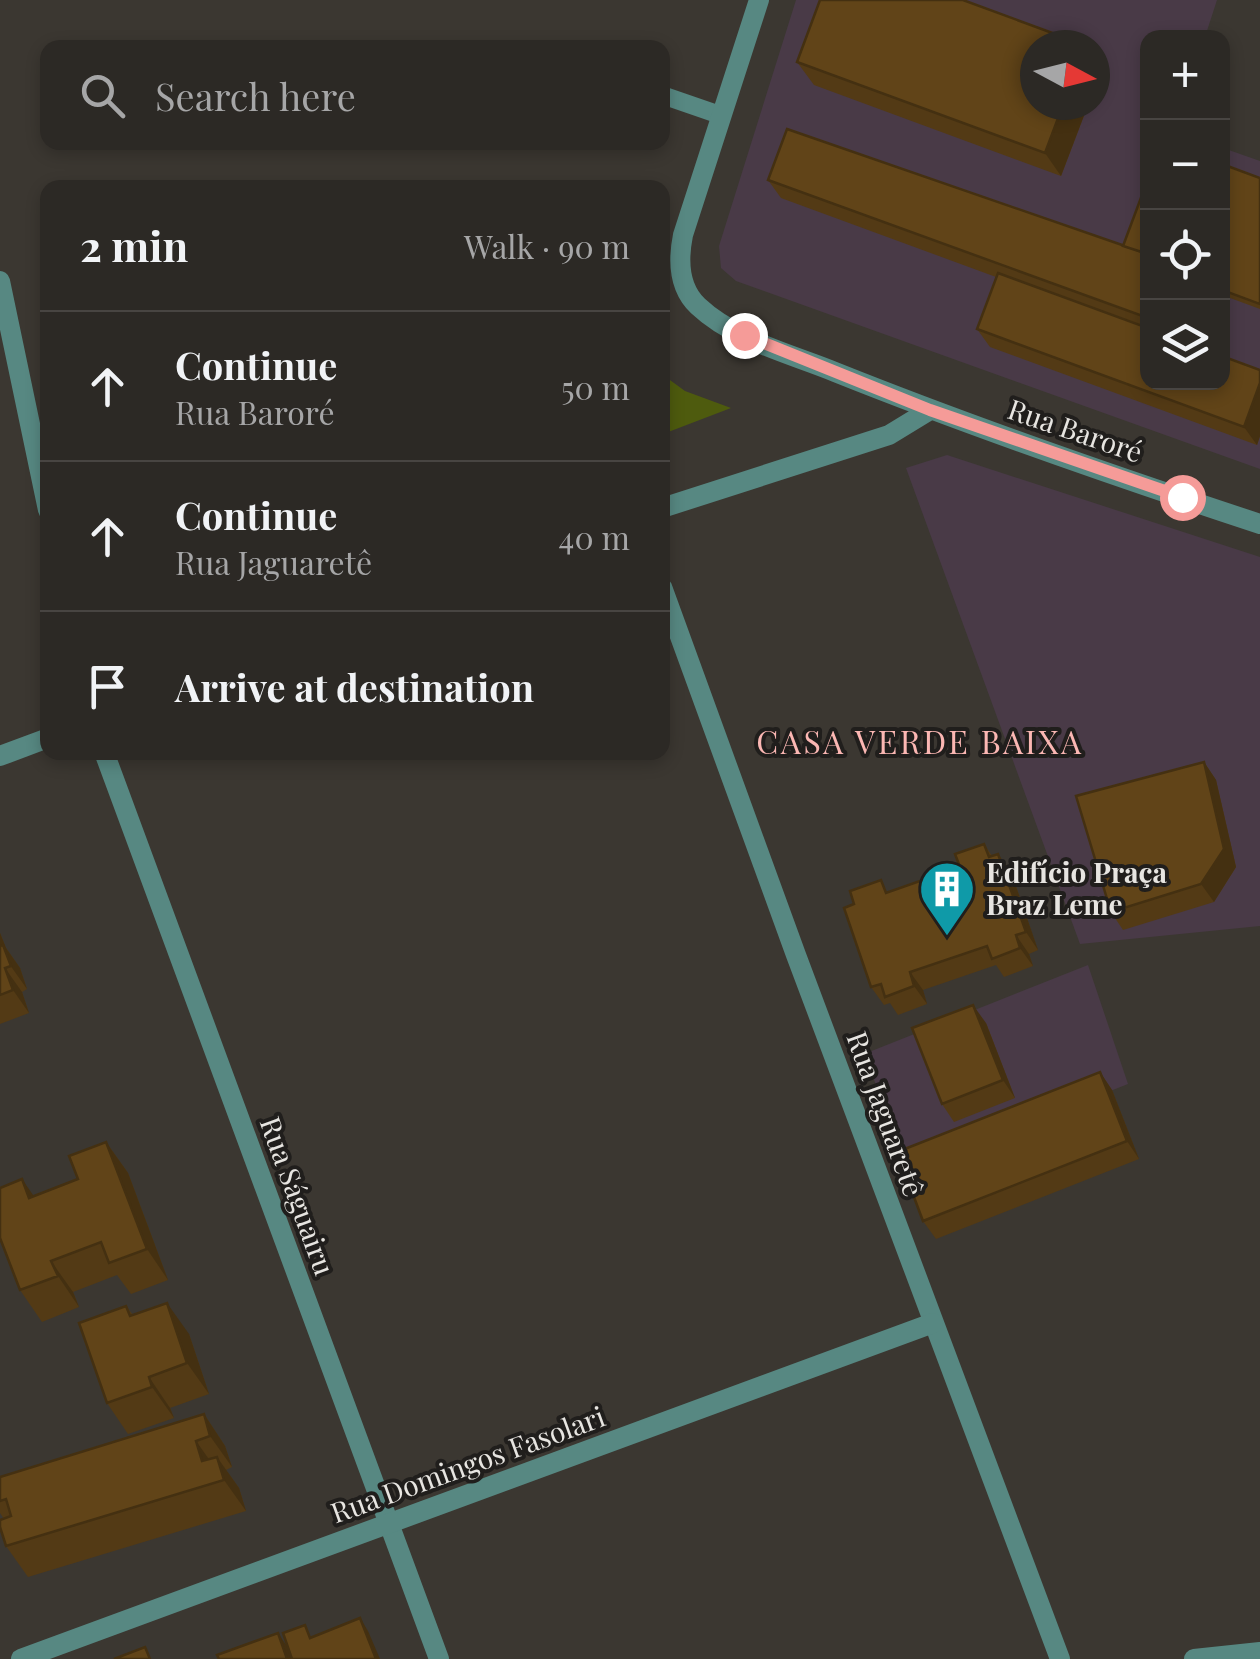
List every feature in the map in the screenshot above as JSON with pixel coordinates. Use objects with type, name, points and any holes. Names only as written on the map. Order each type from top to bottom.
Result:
[{"type":"street","points":[[759,0],[679,255],[684,288],[696,304],[744,335],[930,410]]},
{"type":"street","points":[[0,281],[40,472]]},
{"type":"street","points":[[670,505],[889,435],[930,410]]},
{"type":"street","name":"Rua Baroré","points":[[930,410],[1260,524]]},
{"type":"street","name":"Rua Jaguaretê","points":[[670,609],[1060,1659]]},
{"type":"street","points":[[0,756],[40,741]]},
{"type":"street","name":"Rua Ságuairu","points":[[107,760],[439,1659]]},
{"type":"street","name":"Rua Domingos Fasolari","points":[[21,1659],[934,1323]]},
{"type":"street","points":[[1194,1659],[1260,1652]]},
{"type":"lane","points":[[670,98],[720,115]]},
{"type":"shaded area","points":[[796,0],[1217,0],[1207,30],[1140,30],[1140,390],[1230,390],[1230,150],[1260,161],[1260,469],[736,281],[721,268],[719,246]]},
{"type":"shaded area","points":[[947,455],[1260,557],[1260,926],[1080,944],[906,468]]},
{"type":"shaded area","points":[[1088,965],[1128,1084],[909,1170],[864,1054]]},
{"type":"green space","points":[[670,380],[685,391],[731,408],[670,431]]},
{"type":"building","points":[[820,0],[963,0],[1044,30],[1020,30],[1020,120],[1057,120],[1045,153],[797,62]]},
{"type":"building","points":[[787,129],[1140,251],[1140,315],[768,180]]},
{"type":"building","points":[[1230,167],[1260,178],[1260,304],[1230,293]]},
{"type":"building","points":[[1140,200],[1140,251],[1123,246]]},
{"type":"building","points":[[998,273],[1140,325],[1140,389],[977,329]]},
{"type":"building","points":[[1230,359],[1260,370],[1260,383],[1244,427],[1143,390],[1230,390]]},
{"type":"building","points":[[1204,762],[1224,849],[1201,884],[1111,912],[1076,796]]},
{"type":"building","name":"Edifício Praça Braz Leme","points":[[984,844],[989,857],[998,854],[1026,932],[1016,935],[1020,948],[992,959],[987,946],[910,972],[914,986],[885,997],[881,984],[871,987],[844,908],[854,904],[850,891],[881,880],[886,893],[960,867],[955,854]]},
{"type":"building","points":[[3,945],[11,966],[5,968],[13,990],[0,995],[0,946]]},
{"type":"building","points":[[973,1005],[1003,1080],[942,1104],[912,1028]]},
{"type":"building","points":[[1100,1072],[1127,1141],[923,1221],[897,1152]]},
{"type":"building","points":[[106,1142],[147,1249],[109,1263],[101,1242],[51,1261],[58,1276],[20,1290],[0,1238],[0,1188],[22,1179],[29,1198],[78,1179],[69,1156]]},
{"type":"building","points":[[167,1303],[187,1363],[149,1377],[152,1387],[107,1403],[79,1323],[126,1306],[130,1316]]},
{"type":"building","points":[[204,1414],[210,1436],[196,1441],[202,1461],[217,1457],[224,1480],[6,1546],[0,1520],[11,1516],[6,1499],[0,1501],[0,1477]]},
{"type":"building","points":[[360,1618],[376,1659],[292,1659],[283,1633],[305,1625],[310,1638]]},
{"type":"building","points":[[278,1633],[287,1659],[219,1659],[217,1655]]},
{"type":"building","points":[[145,1647],[150,1659],[114,1659]]},
{"type":"place","name":"Edifício Praça Braz Leme","points":[[947,938]]},
{"type":"district","name":"CASA VERDE BAIXA","points":[[920,743]]},
{"type":"route","points":[[744,335],[930,410],[1182,497]]}]
